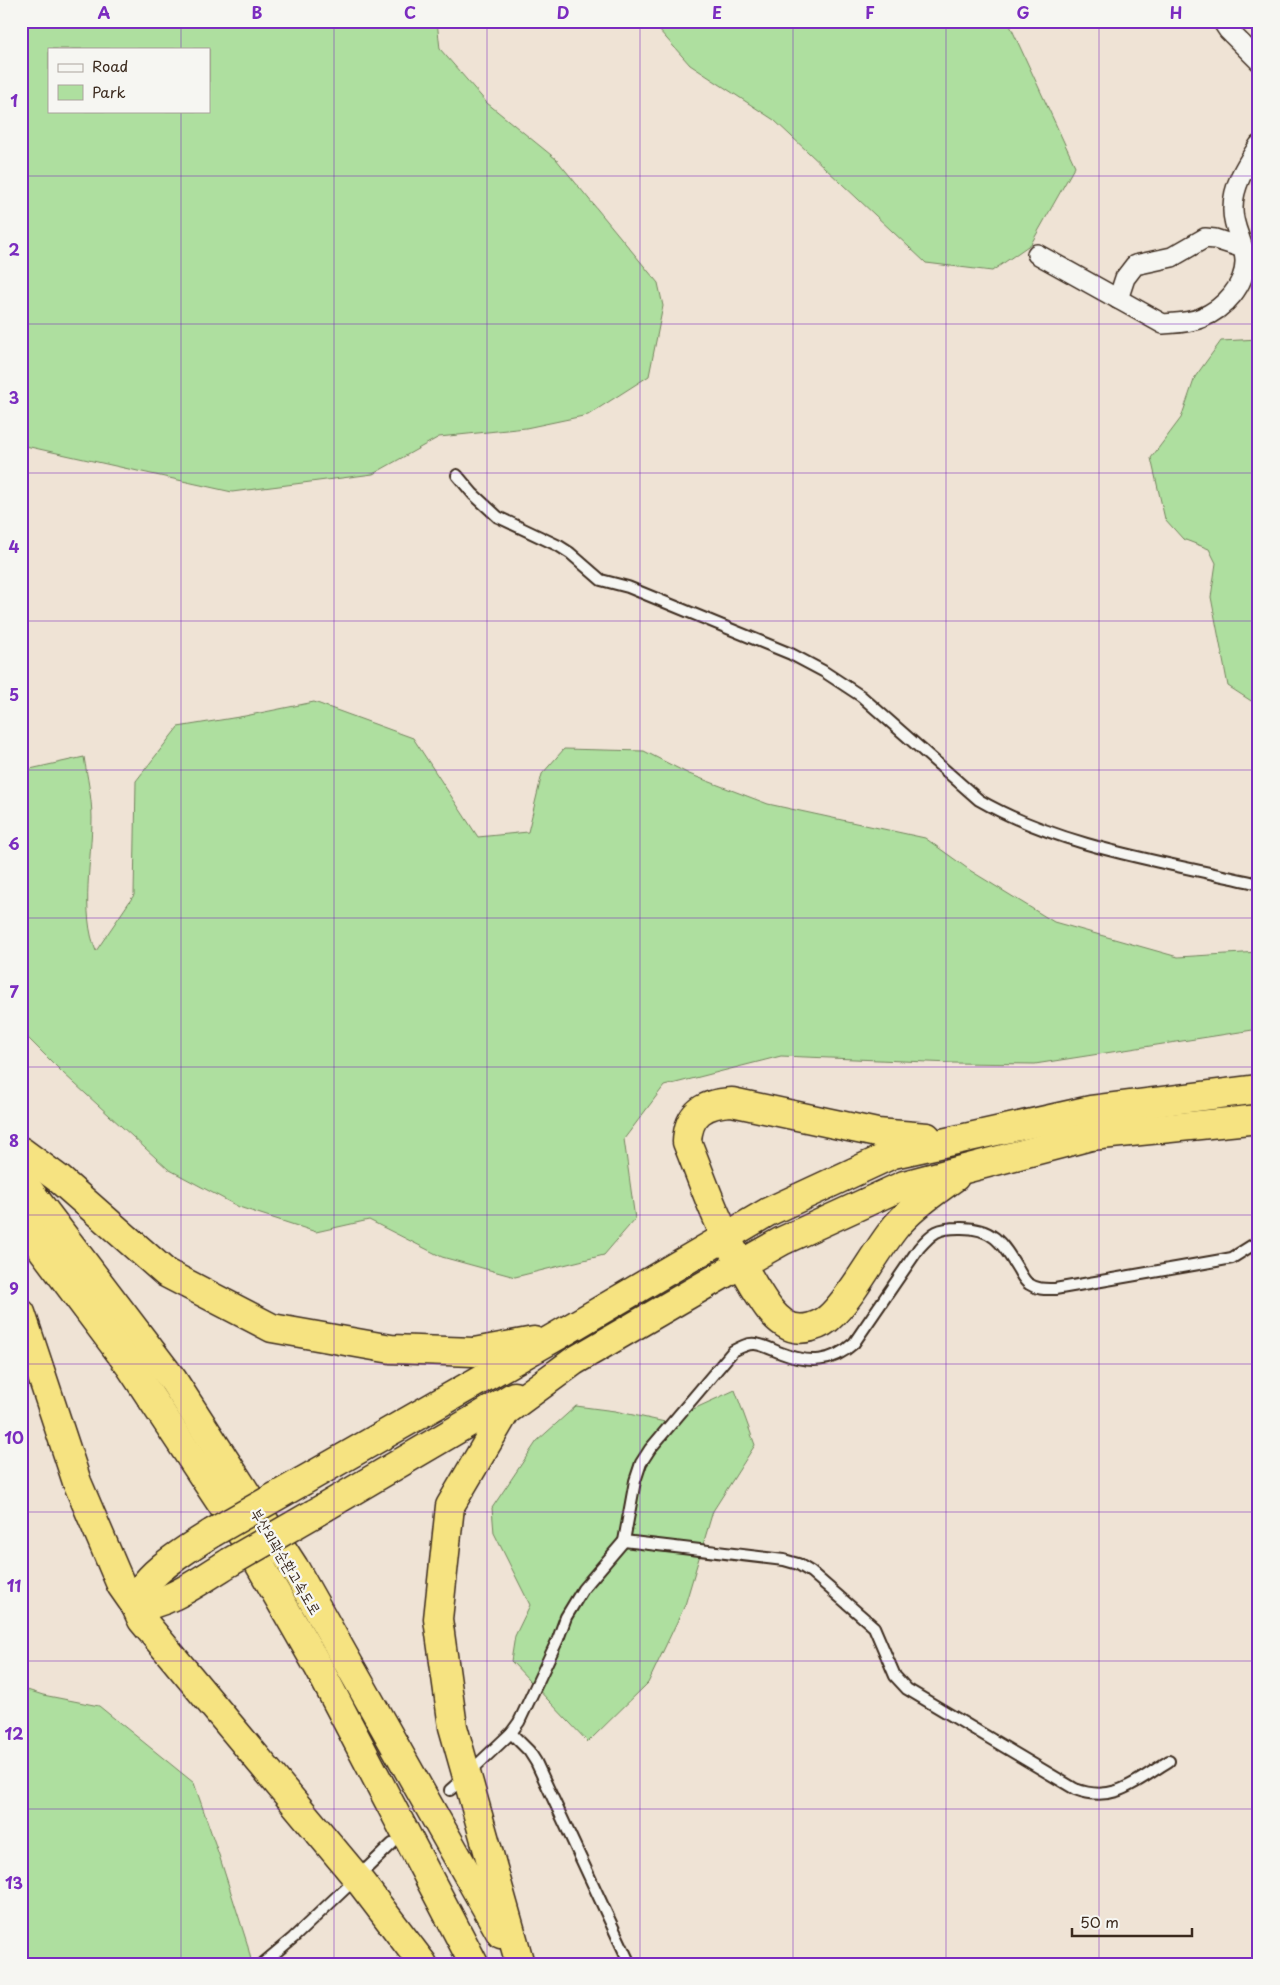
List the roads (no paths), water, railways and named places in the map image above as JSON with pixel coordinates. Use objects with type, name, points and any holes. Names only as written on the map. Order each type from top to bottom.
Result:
[{"type":"highway","points":[[135,1605],[139,1592],[149,1580],[181,1553],[212,1533],[557,1336],[768,1212],[893,1154],[1091,1110],[1259,1088]]},
{"type":"highway","points":[[963,1138],[877,1133],[732,1102],[716,1103],[702,1109],[693,1118],[688,1128],[687,1142],[726,1237],[766,1304],[776,1317],[787,1326],[809,1328],[823,1323],[838,1309],[897,1226],[912,1209],[967,1168]]},
{"type":"highway","points":[[135,1605],[152,1605],[166,1600],[741,1264],[782,1242],[904,1185],[1091,1136],[1259,1119]]},
{"type":"highway","points":[[21,1151],[59,1179],[166,1273],[272,1328],[391,1349],[474,1352],[557,1336]]},
{"type":"highway","name":"부산외곽순환고속도로","points":[[21,1180],[173,1380],[294,1567],[519,1964]]},
{"type":"highway","name":"부산외곽순환고속도로","points":[[21,1221],[130,1366],[246,1541],[319,1668],[474,1964]]},
{"type":"highway","points":[[21,1313],[77,1482],[121,1586],[148,1627],[362,1884],[423,1964]]},
{"type":"highway","points":[[519,1964],[453,1727],[438,1619],[450,1506],[506,1411],[574,1361]]},
{"type":"street","points":[[1222,21],[1228,30],[1259,61]]},
{"type":"street","points":[[1037,254],[1164,324],[1181,323],[1202,318],[1219,308],[1239,287],[1244,276],[1245,260],[1243,248],[1232,209],[1235,189],[1259,145]]},
{"type":"street","points":[[1118,299],[1125,278],[1135,265],[1172,258],[1206,238],[1243,248]]},
{"type":"lane","points":[[458,476],[473,494],[498,517],[560,546],[601,580],[628,587],[791,654],[823,671],[861,696],[979,800],[1001,813],[1029,825],[1119,852],[1259,884]]},
{"type":"lane","points":[[475,1767],[511,1733],[526,1709],[566,1617],[583,1589],[624,1542],[635,1481],[641,1463],[650,1449],[733,1351],[745,1344],[756,1344],[795,1359],[819,1360],[832,1358],[843,1353],[854,1343],[919,1248],[929,1236],[943,1228],[982,1230],[995,1236],[1007,1250],[1028,1284],[1040,1289],[1055,1289],[1232,1258],[1259,1242]]},
{"type":"lane","points":[[624,1542],[784,1560],[798,1564],[811,1572],[874,1627],[892,1670],[907,1688],[1075,1789],[1088,1794],[1100,1795],[1117,1792],[1169,1761]]},
{"type":"lane","points":[[511,1733],[536,1762],[630,1964]]},
{"type":"lane","points":[[450,1790],[458,1782]]},
{"type":"lane","points":[[365,1870],[392,1844]]},
{"type":"lane","points":[[262,1964],[293,1938],[349,1885]]}]
